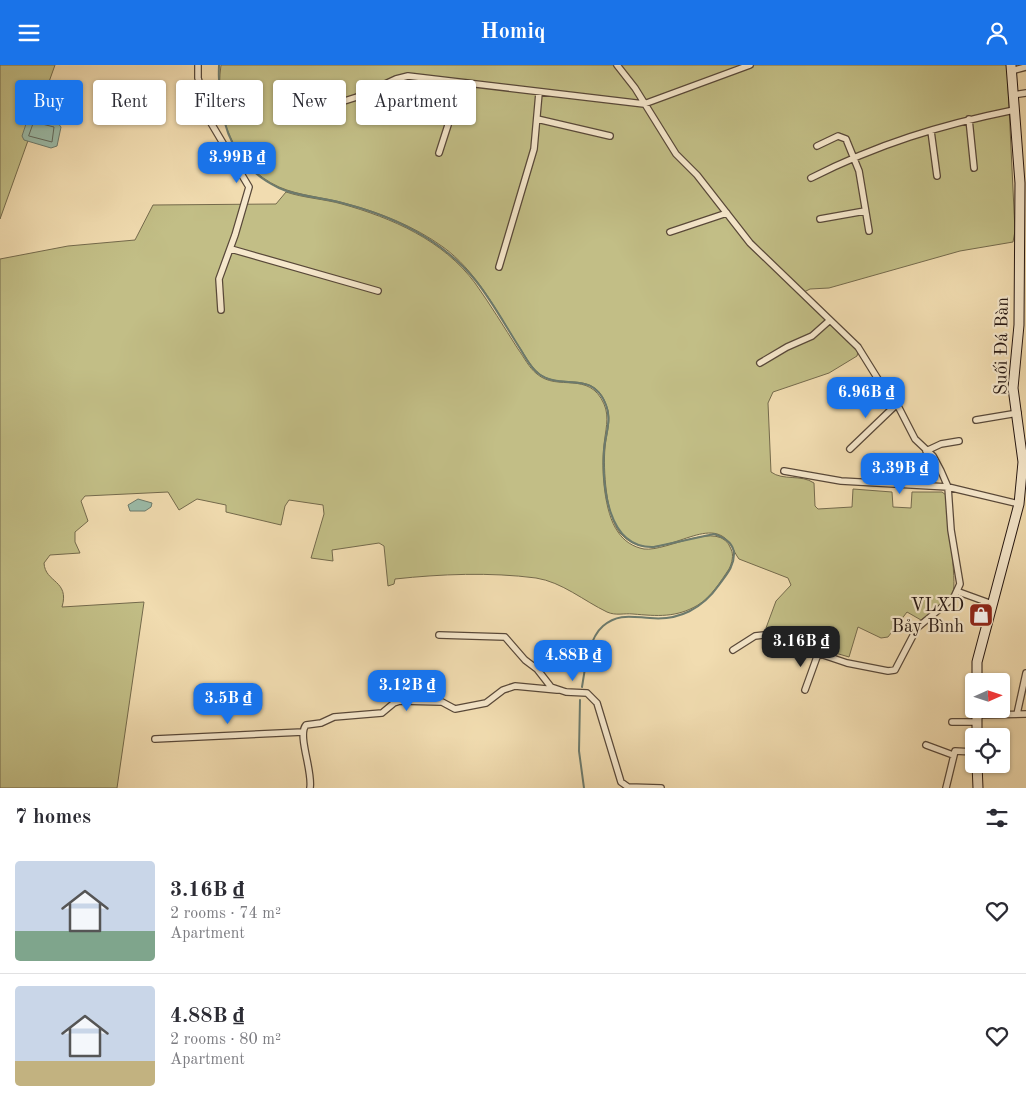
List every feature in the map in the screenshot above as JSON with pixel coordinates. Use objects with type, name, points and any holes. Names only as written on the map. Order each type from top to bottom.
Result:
[{"type":"street","points":[[198,65],[200,87],[212,123],[249,187],[218,287],[221,310]]},
{"type":"street","points":[[617,65],[676,154],[696,175],[750,243],[858,347],[881,384],[897,405],[915,439],[933,456],[948,487],[951,530],[961,579],[958,592],[917,628],[895,670],[888,671],[847,663],[758,635],[733,650]]},
{"type":"street","points":[[476,86],[644,104],[750,65]]},
{"type":"street","points":[[1011,68],[1026,67]]},
{"type":"street","name":"Suối Đá Bàn","points":[[977,673],[977,662],[1024,481],[1024,443],[1021,416],[1013,388],[1022,263],[1022,179],[1011,68]]},
{"type":"street","points":[[396,80],[403,77],[428,80]]},
{"type":"street","points":[[499,267],[534,149],[539,93]]},
{"type":"street","points":[[1013,95],[1026,93]]},
{"type":"street","points":[[810,178],[854,156],[891,142],[970,119],[1014,110]]},
{"type":"street","points":[[537,119],[610,136]]},
{"type":"street","points":[[970,119],[974,168]]},
{"type":"street","points":[[439,153],[448,125]]},
{"type":"street","points":[[931,131],[937,177]]},
{"type":"street","points":[[817,146],[842,136],[854,156],[859,171],[869,231]]},
{"type":"street","points":[[820,219],[865,211]]},
{"type":"street","points":[[670,232],[727,213]]},
{"type":"street","points":[[231,249],[378,291]]},
{"type":"street","points":[[760,363],[786,347],[812,336],[830,320]]},
{"type":"street","points":[[850,449],[897,405]]},
{"type":"street","points":[[976,420],[1021,416]]},
{"type":"street","points":[[926,451],[941,444],[959,441]]},
{"type":"street","points":[[784,471],[841,481],[948,487],[1019,504]]},
{"type":"street","points":[[958,592],[992,604]]},
{"type":"street","points":[[439,635],[494,635],[508,638],[525,660],[538,669],[551,687],[557,690]]},
{"type":"street","points":[[805,690],[818,654]]},
{"type":"street","points":[[1017,715],[1026,673]]},
{"type":"street","points":[[310,788],[308,754],[303,732],[306,725],[321,723],[334,717],[382,713],[394,703],[400,701],[442,702],[455,709],[486,703],[503,690],[514,686],[587,693],[597,703],[621,783],[628,787],[661,788]]},
{"type":"street","points":[[1010,715],[1026,714]]},
{"type":"street","points":[[952,722],[966,718]]},
{"type":"street","points":[[155,739],[303,732]]},
{"type":"street","points":[[926,745],[952,755]]},
{"type":"street","points":[[946,788],[952,755],[955,751],[965,751]]},
{"type":"street","points":[[977,773],[978,788]]},
{"type":"shaded area","points":[[0,65],[55,65],[50,80],[15,80],[15,125],[34,125],[0,219]]},
{"type":"shaded area","points":[[221,65],[1007,65],[1015,231],[1013,242],[960,251],[829,288],[810,289],[800,294],[858,352],[857,356],[829,373],[773,392],[768,403],[771,472],[776,475],[809,480],[814,483],[815,506],[818,509],[852,507],[853,489],[892,492],[893,507],[911,508],[912,492],[942,492],[946,495],[954,576],[951,596],[921,620],[907,612],[888,637],[881,638],[858,627],[849,657],[774,635],[766,628],[776,601],[791,585],[788,578],[739,559],[730,543],[722,536],[711,533],[700,534],[659,546],[646,547],[633,543],[620,533],[611,516],[606,492],[604,457],[609,417],[602,395],[595,388],[587,384],[550,379],[537,372],[527,360],[475,278],[454,256],[432,239],[383,215],[344,203],[287,190],[263,178],[239,152],[226,125],[263,125],[263,80],[220,80]]},
{"type":"shaded area","points":[[286,192],[342,204],[379,216],[415,233],[448,254],[475,283],[534,372],[545,379],[582,384],[590,387],[598,394],[607,414],[603,478],[609,514],[620,535],[626,541],[644,549],[654,549],[692,538],[716,536],[725,540],[731,549],[732,559],[729,569],[707,598],[690,609],[666,615],[614,614],[598,608],[555,583],[536,578],[483,574],[448,575],[395,579],[394,584],[388,586],[384,546],[379,543],[332,550],[333,561],[311,558],[324,514],[323,505],[289,500],[285,506],[281,525],[226,512],[226,505],[197,499],[179,510],[168,492],[85,496],[81,501],[88,521],[75,532],[75,542],[80,553],[50,555],[44,563],[48,575],[60,586],[63,592],[62,607],[144,602],[117,788],[0,788],[0,259],[68,246],[135,240],[153,205],[276,204]]},
{"type":"water","points":[[26,125],[59,125],[61,127],[57,146],[51,148],[24,140],[22,136]]},
{"type":"water","points":[[138,499],[152,503],[151,507],[145,511],[130,511],[128,505]]},
{"type":"waterway","points":[[219,65],[220,103],[224,120],[230,137],[248,166],[262,178],[286,191],[361,208],[398,222],[432,241],[463,266],[476,281],[533,369],[548,379],[585,384],[593,387],[600,394],[608,411],[608,427],[604,450],[604,480],[607,497],[617,526],[626,538],[638,545],[654,547],[714,534],[724,539],[734,550],[734,559],[729,571],[713,593],[698,606],[680,615],[671,617],[620,617],[603,626],[594,638],[591,646],[582,687]]},
{"type":"waterway","points":[[580,700],[579,751],[584,788]]},
{"type":"place","name":"VLXD Bảy Bình","points":[[981,615]]}]
